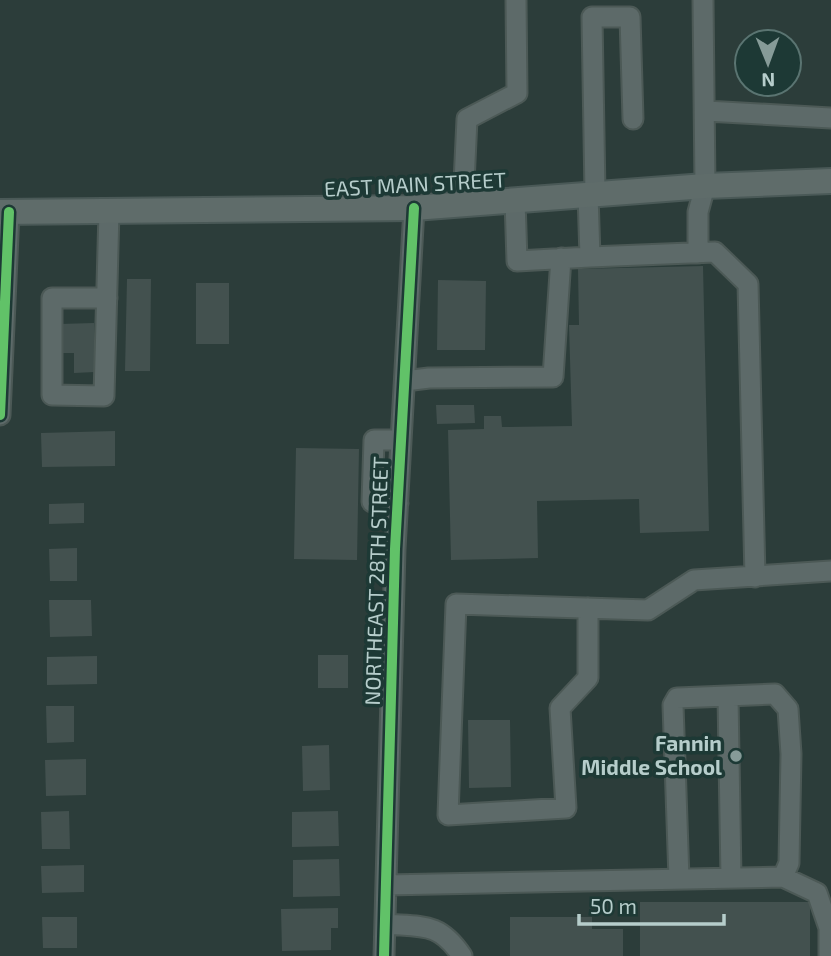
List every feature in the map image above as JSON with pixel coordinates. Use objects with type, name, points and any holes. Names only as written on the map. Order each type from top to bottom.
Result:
[{"type":"main road","name":"EAST MAIN STREET","points":[[4,212],[414,208],[705,186],[831,181]]},
{"type":"street","points":[[463,204],[467,119],[517,93],[516,0]]},
{"type":"street","points":[[698,253],[698,212],[705,186],[704,0]]},
{"type":"street","points":[[590,257],[592,17],[630,17],[632,120]]},
{"type":"street","points":[[706,111],[831,118]]},
{"type":"street","points":[[516,200],[517,261],[715,252],[748,284],[755,577]]},
{"type":"street","name":"NORTHEAST 28TH STREET","points":[[384,956],[398,503],[414,208]]},
{"type":"street","points":[[107,298],[52,298],[52,395],[104,396],[107,298],[109,211]]},
{"type":"street","points":[[0,415],[4,212]]},
{"type":"street","points":[[405,381],[429,378],[553,377],[562,258]]},
{"type":"street","points":[[398,503],[372,502],[374,440],[401,440]]},
{"type":"street","points":[[588,608],[588,678],[560,708],[566,808],[448,815],[456,604],[588,608],[648,610],[694,580],[831,571]]},
{"type":"street","points":[[679,879],[673,705],[677,698],[775,694],[788,709],[791,754],[789,863],[783,877]]},
{"type":"street","points":[[728,696],[731,878]]},
{"type":"street","points":[[386,885],[783,877],[817,892],[828,928],[829,956]]},
{"type":"street","points":[[385,924],[428,927],[450,937],[462,956]]},
{"type":"building","points":[[703,266],[709,531],[640,533],[639,499],[537,501],[538,558],[451,560],[448,430],[484,429],[484,416],[501,416],[502,427],[572,426],[569,325],[579,325],[578,269]]},
{"type":"building","points":[[127,279],[151,279],[150,371],[125,371]]},
{"type":"building","points":[[438,280],[486,281],[485,350],[437,350]]},
{"type":"building","points":[[196,283],[229,283],[229,344],[196,344]]},
{"type":"building","points":[[94,323],[95,372],[74,373],[74,353],[60,353],[60,324]]},
{"type":"building","points":[[436,405],[474,405],[475,423],[437,424]]},
{"type":"building","points":[[115,431],[115,466],[42,467],[41,433]]},
{"type":"building","points":[[296,448],[359,449],[357,560],[294,559]]},
{"type":"building","points":[[84,503],[84,523],[49,524],[49,504]]},
{"type":"building","points":[[77,548],[77,581],[50,581],[49,549]]},
{"type":"building","points":[[49,600],[91,600],[92,636],[50,637]]},
{"type":"building","points":[[318,655],[348,655],[348,688],[318,688]]},
{"type":"building","points":[[97,656],[97,684],[47,685],[47,657]]},
{"type":"building","points":[[46,706],[74,706],[74,742],[47,743]]},
{"type":"building","points":[[468,720],[510,720],[511,787],[469,788]]},
{"type":"building","points":[[329,745],[330,790],[303,791],[302,746]]},
{"type":"building","points":[[86,759],[86,795],[46,796],[45,760]]},
{"type":"building","points":[[69,811],[70,849],[42,849],[41,812]]},
{"type":"building","points":[[338,811],[339,846],[292,847],[292,812]]},
{"type":"building","points":[[339,859],[340,896],[293,897],[293,860]]},
{"type":"building","points":[[84,865],[84,892],[42,893],[41,866]]},
{"type":"building","points":[[640,902],[810,902],[810,956],[640,956]]},
{"type":"building","points":[[338,908],[338,928],[331,928],[331,950],[282,951],[281,909]]},
{"type":"building","points":[[42,917],[77,917],[77,948],[43,948]]},
{"type":"building","points":[[510,917],[592,917],[592,929],[623,929],[623,956],[510,956]]},
{"type":"cycle path","points":[[384,956],[395,549],[414,208]]},
{"type":"cycle path","points":[[0,415],[9,212]]},
{"type":"place","name":"Fannin Middle School","points":[[736,756]]}]
